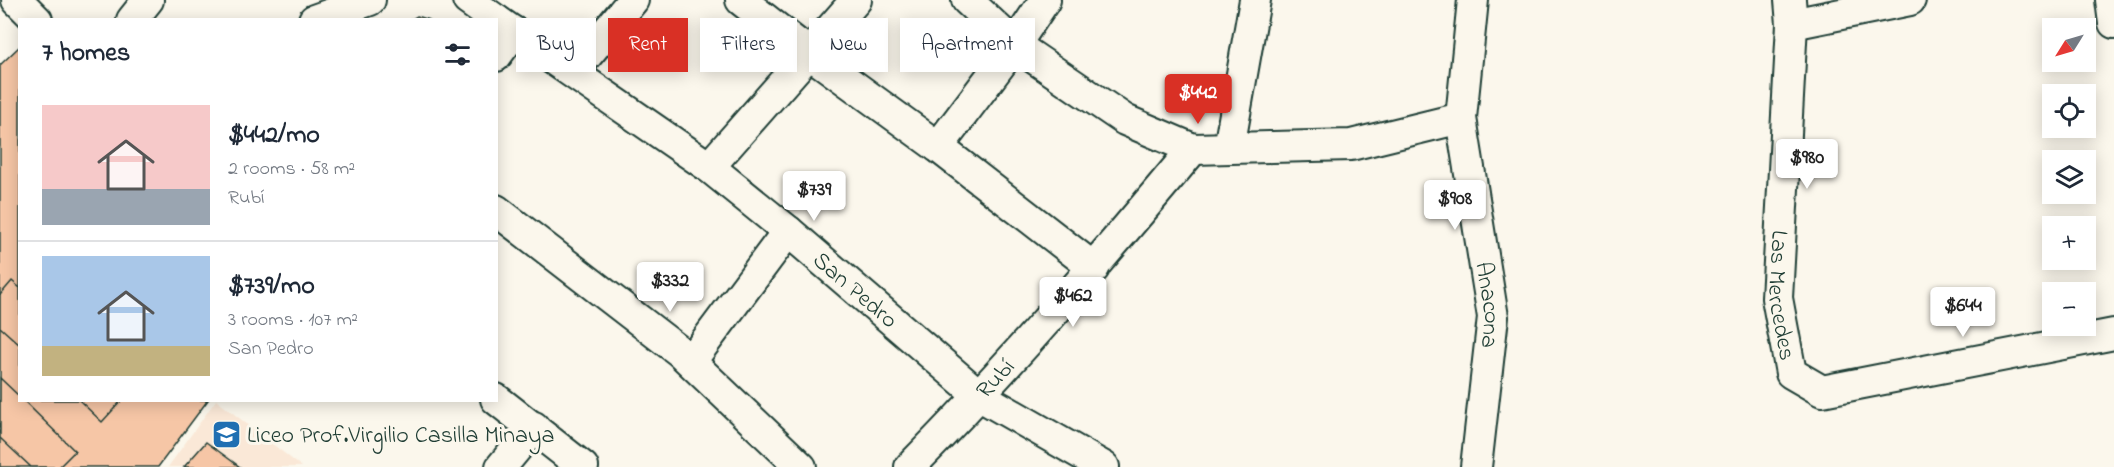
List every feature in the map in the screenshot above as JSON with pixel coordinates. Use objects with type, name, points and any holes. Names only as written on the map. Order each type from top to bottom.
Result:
[{"type":"street","points":[[17,0],[35,18]]},
{"type":"street","points":[[134,18],[148,0]]},
{"type":"street","points":[[320,18],[370,0]]},
{"type":"street","name":"San Pedro","points":[[468,0],[494,18]]},
{"type":"street","points":[[596,44],[633,0]]},
{"type":"street","points":[[741,0],[809,53]]},
{"type":"street","points":[[841,18],[856,0]]},
{"type":"street","points":[[966,0],[986,18]]},
{"type":"street","points":[[1033,18],[1045,0]]},
{"type":"street","points":[[1229,148],[1255,0]]},
{"type":"street","name":"Anacona","points":[[1473,0],[1461,118],[1493,317],[1476,467]]},
{"type":"street","points":[[1791,12],[1910,0]]},
{"type":"street","points":[[2111,0],[2114,22]]},
{"type":"street","name":"Las Mercedes","points":[[1791,12],[1777,298],[1791,373],[1822,391],[2114,333]]},
{"type":"street","points":[[498,45],[502,24]]},
{"type":"street","name":"San Pedro","points":[[502,24],[516,33]]},
{"type":"street","points":[[709,168],[809,55]]},
{"type":"street","points":[[1035,59],[1125,120],[1193,149],[1351,145],[1461,118]]},
{"type":"street","name":"San Pedro","points":[[573,72],[709,168],[788,231],[980,396],[1104,467]]},
{"type":"street","points":[[835,72],[938,147],[1094,268]]},
{"type":"street","points":[[938,147],[995,72]]},
{"type":"street","name":"Rubí","points":[[910,467],[980,396],[1094,268],[1193,149]]},
{"type":"street","points":[[498,212],[691,361],[801,467]]},
{"type":"street","points":[[691,361],[788,231]]},
{"type":"street","points":[[498,401],[583,467]]},
{"type":"street","points":[[501,467],[534,428]]},
{"type":"shaded area","name":"Liceo Prof.Virgilio Casilla Minaya","points":[[215,402],[219,402],[302,467],[168,467]]},
{"type":"building","points":[[18,48],[18,402],[207,402],[158,467],[0,467],[0,65]]},
{"type":"building","points":[[12,281],[18,286],[18,343],[0,327],[0,295]]},
{"type":"building","points":[[0,378],[18,395],[18,402],[25,402],[75,451],[59,467],[31,467],[0,438]]},
{"type":"building","points":[[81,402],[120,402],[102,422]]},
{"type":"building","points":[[206,442],[240,467],[184,467]]},
{"type":"place","name":"Liceo Prof.Virgilio Casilla Minaya","points":[[226,434]]}]
